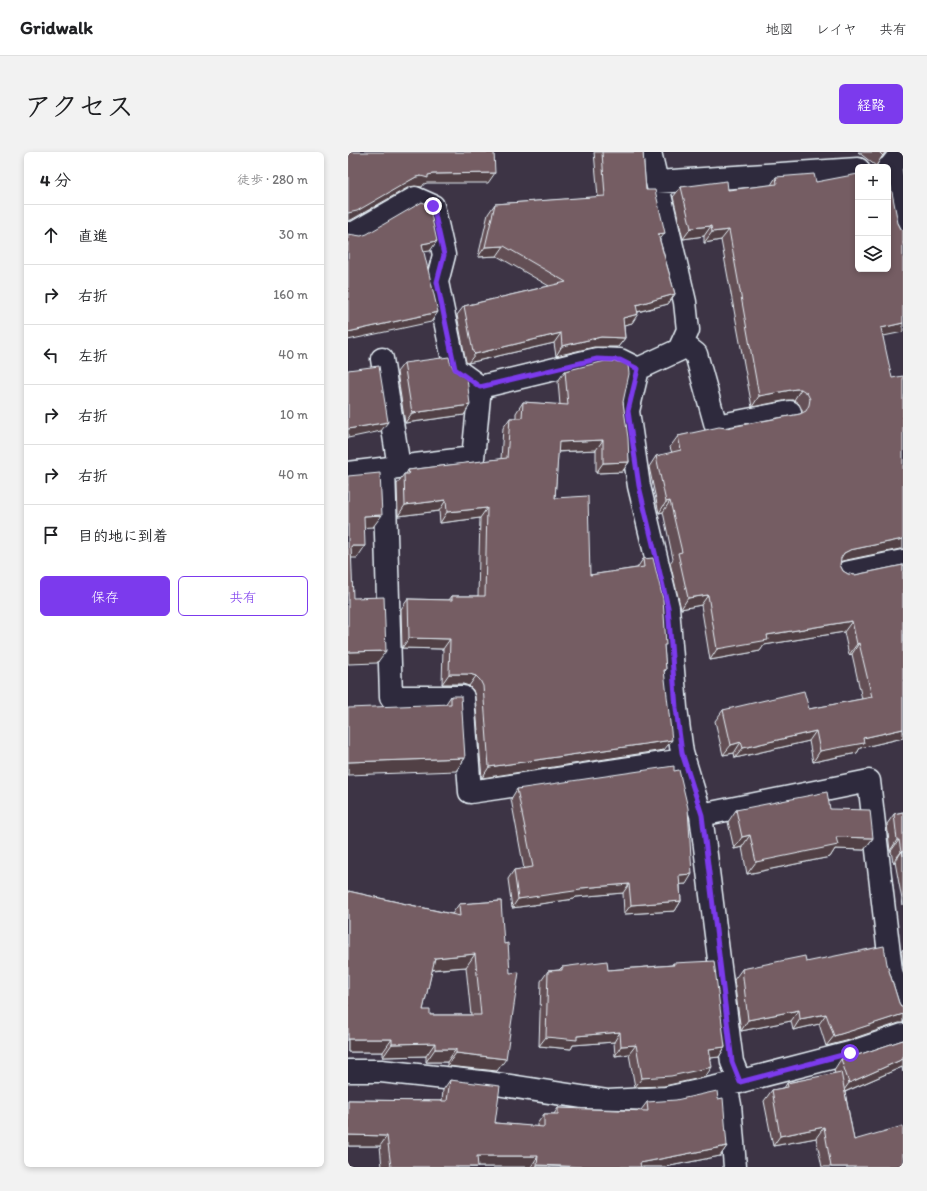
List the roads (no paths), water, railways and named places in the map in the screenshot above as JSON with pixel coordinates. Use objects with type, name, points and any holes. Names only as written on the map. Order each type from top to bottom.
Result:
[{"type":"street","points":[[638,369],[679,350],[688,330],[685,302],[650,152]]},
{"type":"street","points":[[893,162],[903,231]]},
{"type":"street","points":[[657,182],[855,170]]},
{"type":"street","points":[[348,233],[354,233],[415,198],[433,206],[444,255],[437,282],[455,369],[480,387],[597,359],[620,360],[638,369]]},
{"type":"street","points":[[682,343],[696,354],[716,426],[790,412]]},
{"type":"street","points":[[382,359],[392,468],[391,697],[463,697],[470,792],[684,760]]},
{"type":"street","points":[[638,369],[628,411],[639,486],[668,607],[676,708],[682,753],[702,815],[732,1062],[733,1084],[730,1105],[735,1167]]},
{"type":"street","points":[[348,473],[473,458],[480,387]]},
{"type":"street","points":[[845,573],[903,560]]},
{"type":"street","points":[[702,815],[869,781],[891,971],[903,1010]]},
{"type":"street","points":[[348,1071],[381,1072],[490,1083],[608,1101],[666,1098],[733,1084],[850,1053],[903,1034]]}]
